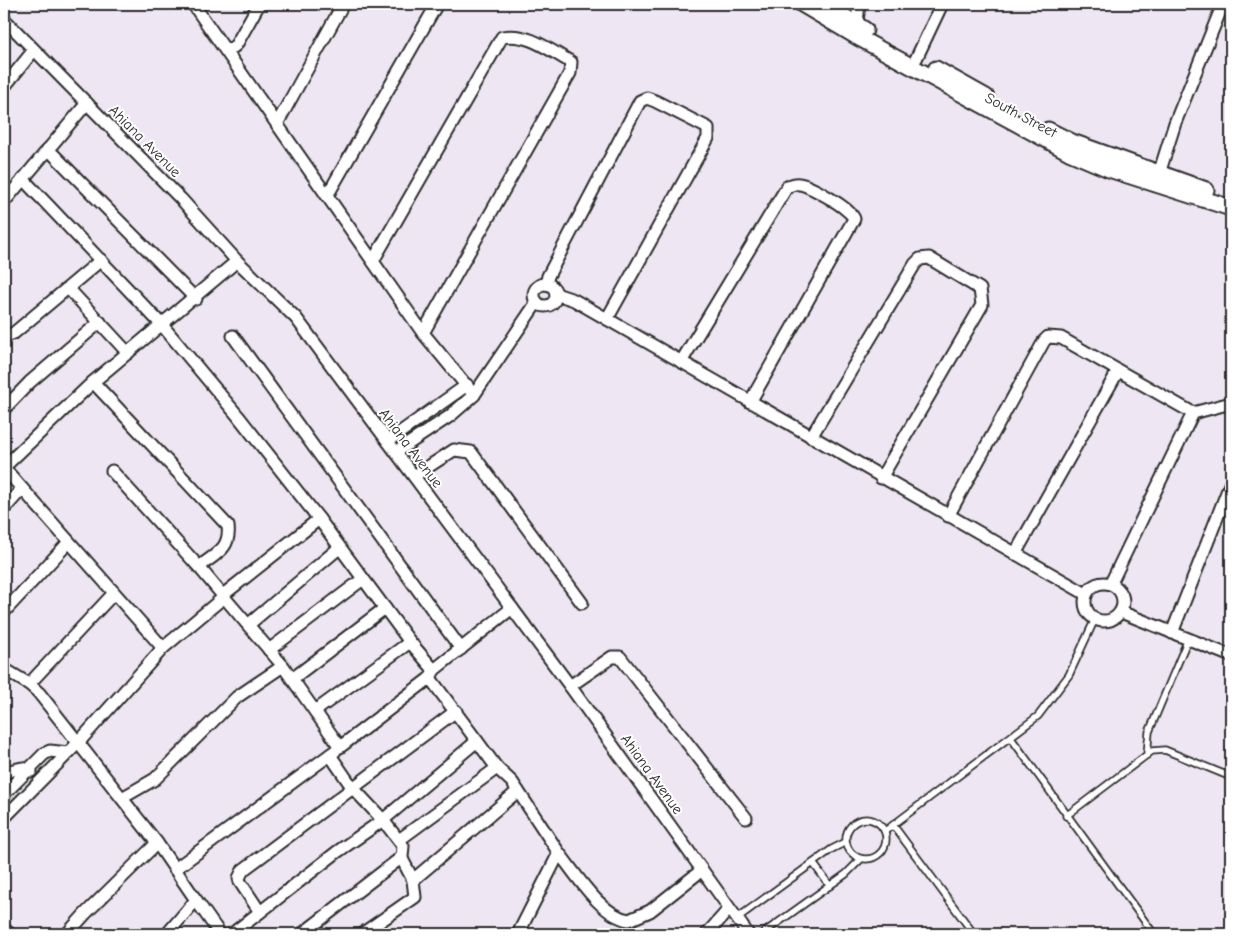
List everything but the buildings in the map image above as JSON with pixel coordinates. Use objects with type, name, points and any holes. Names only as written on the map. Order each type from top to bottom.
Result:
[{"type":"street","points":[[193,4],[423,333],[470,390]]},
{"type":"street","points":[[227,52],[236,45],[259,4]]},
{"type":"street","points":[[277,124],[343,4]]},
{"type":"street","points":[[327,196],[437,4]]},
{"type":"street","points":[[802,4],[856,31],[1069,152],[1110,170],[1157,179],[1231,208]]},
{"type":"street","name":"South Street","points":[[825,4],[856,31],[959,81],[1014,113],[1072,142],[1157,179],[1231,198]]},
{"type":"street","points":[[856,31],[860,4]]},
{"type":"street","points":[[916,59],[942,4]]},
{"type":"street","points":[[1157,179],[1175,123],[1223,4]]},
{"type":"street","name":"Ahiana Avenue","points":[[4,19],[181,199],[237,262],[296,318],[570,686],[748,934]]},
{"type":"street","points":[[373,262],[502,37],[515,35],[527,38],[571,62],[570,73],[423,333]]},
{"type":"street","points":[[4,87],[34,50]]},
{"type":"street","points":[[396,452],[450,416],[537,302],[535,290],[546,284],[548,276],[640,101],[647,98],[708,128],[708,138],[607,319]]},
{"type":"street","points":[[4,202],[86,103]]},
{"type":"street","points":[[48,149],[195,298]]},
{"type":"street","points":[[23,179],[162,325],[238,416],[385,608],[497,768],[518,791],[596,900],[612,914],[629,920],[650,911],[702,870]]},
{"type":"street","points":[[682,362],[787,187],[797,183],[808,187],[850,210],[854,219],[750,402]]},
{"type":"street","points":[[811,437],[915,264],[920,258],[929,258],[980,289],[982,306],[882,478]]},
{"type":"street","points":[[4,337],[14,333],[101,260]]},
{"type":"street","points":[[163,648],[4,468],[92,382],[237,262]]},
{"type":"street","points":[[546,284],[553,287],[556,294],[574,300],[1086,594]]},
{"type":"street","points":[[68,288],[128,353]]},
{"type":"street","points":[[537,302],[544,306],[551,304],[556,294]]},
{"type":"street","points":[[4,409],[30,382],[100,322]]},
{"type":"street","points":[[233,336],[461,649]]},
{"type":"street","points":[[948,516],[1044,341],[1048,337],[1061,338],[1193,413],[1231,403]]},
{"type":"street","points":[[1015,554],[1118,371]]},
{"type":"street","points":[[92,382],[228,526],[229,539],[226,545],[199,567]]},
{"type":"street","points":[[388,441],[470,390]]},
{"type":"street","points":[[1111,583],[1193,413]]},
{"type":"street","points":[[414,476],[454,450],[471,452],[582,603]]},
{"type":"street","points":[[112,471],[199,567],[283,666],[340,747]]},
{"type":"street","points":[[1172,633],[1231,482]]},
{"type":"street","points":[[4,509],[22,489]]},
{"type":"street","points":[[4,818],[78,743],[163,648],[224,596],[319,520]]},
{"type":"street","points":[[4,612],[69,542]]},
{"type":"street","points":[[248,625],[339,548]]},
{"type":"street","points":[[269,650],[363,579]]},
{"type":"street","points":[[1111,583],[1117,587],[1124,599],[1121,612],[1110,620],[1095,619],[1086,608],[1086,594],[1097,584],[1111,583]]},
{"type":"street","points":[[29,684],[114,593]]},
{"type":"street","points":[[292,679],[385,608]]},
{"type":"street","points":[[175,869],[330,755],[512,608]]},
{"type":"street","points":[[1121,612],[1231,656]]},
{"type":"street","points":[[315,711],[410,642]]},
{"type":"street","points":[[570,686],[612,657],[620,657],[746,818]]},
{"type":"street","points":[[122,798],[155,779],[237,698],[283,666]]},
{"type":"street","points":[[4,669],[29,684],[39,693],[158,843],[220,934]]},
{"type":"street","points":[[260,912],[240,882],[243,870],[456,711]]},
{"type":"street","points":[[232,934],[383,820],[477,740]]},
{"type":"street","points":[[4,794],[50,751],[68,753]]},
{"type":"street","points":[[302,934],[401,857],[404,849],[383,820],[352,787],[330,755]]},
{"type":"street","points":[[4,772],[22,768],[29,769],[41,780]]},
{"type":"street","points":[[399,840],[497,768]]},
{"type":"street","points":[[413,880],[518,791]]},
{"type":"street","points":[[67,934],[158,843]]},
{"type":"street","points":[[518,934],[560,852]]},
{"type":"street","points":[[362,934],[415,897],[413,880],[401,857]]},
{"type":"street","points":[[167,934],[196,900]]},
{"type":"street","points":[[706,934],[729,909]]},
{"type":"street","points":[[4,929],[10,934]]},
{"type":"lane","points":[[885,831],[1038,716],[1069,675],[1095,619]]},
{"type":"lane","points":[[1147,755],[1149,732],[1188,639]]},
{"type":"lane","points":[[1011,738],[1066,816],[1154,934]]},
{"type":"lane","points":[[1066,816],[1152,751],[1165,750],[1231,777]]},
{"type":"lane","points":[[865,819],[880,824],[885,831],[887,840],[879,856],[870,859],[861,859],[848,850],[846,842],[850,827],[865,819]]},
{"type":"lane","points":[[893,825],[974,934]]},
{"type":"lane","points":[[736,918],[846,842]]},
{"type":"lane","points":[[762,934],[830,886],[861,859]]},
{"type":"lane","points":[[813,863],[830,886]]},
{"type":"lane","points":[[1229,934],[1231,928]]}]
